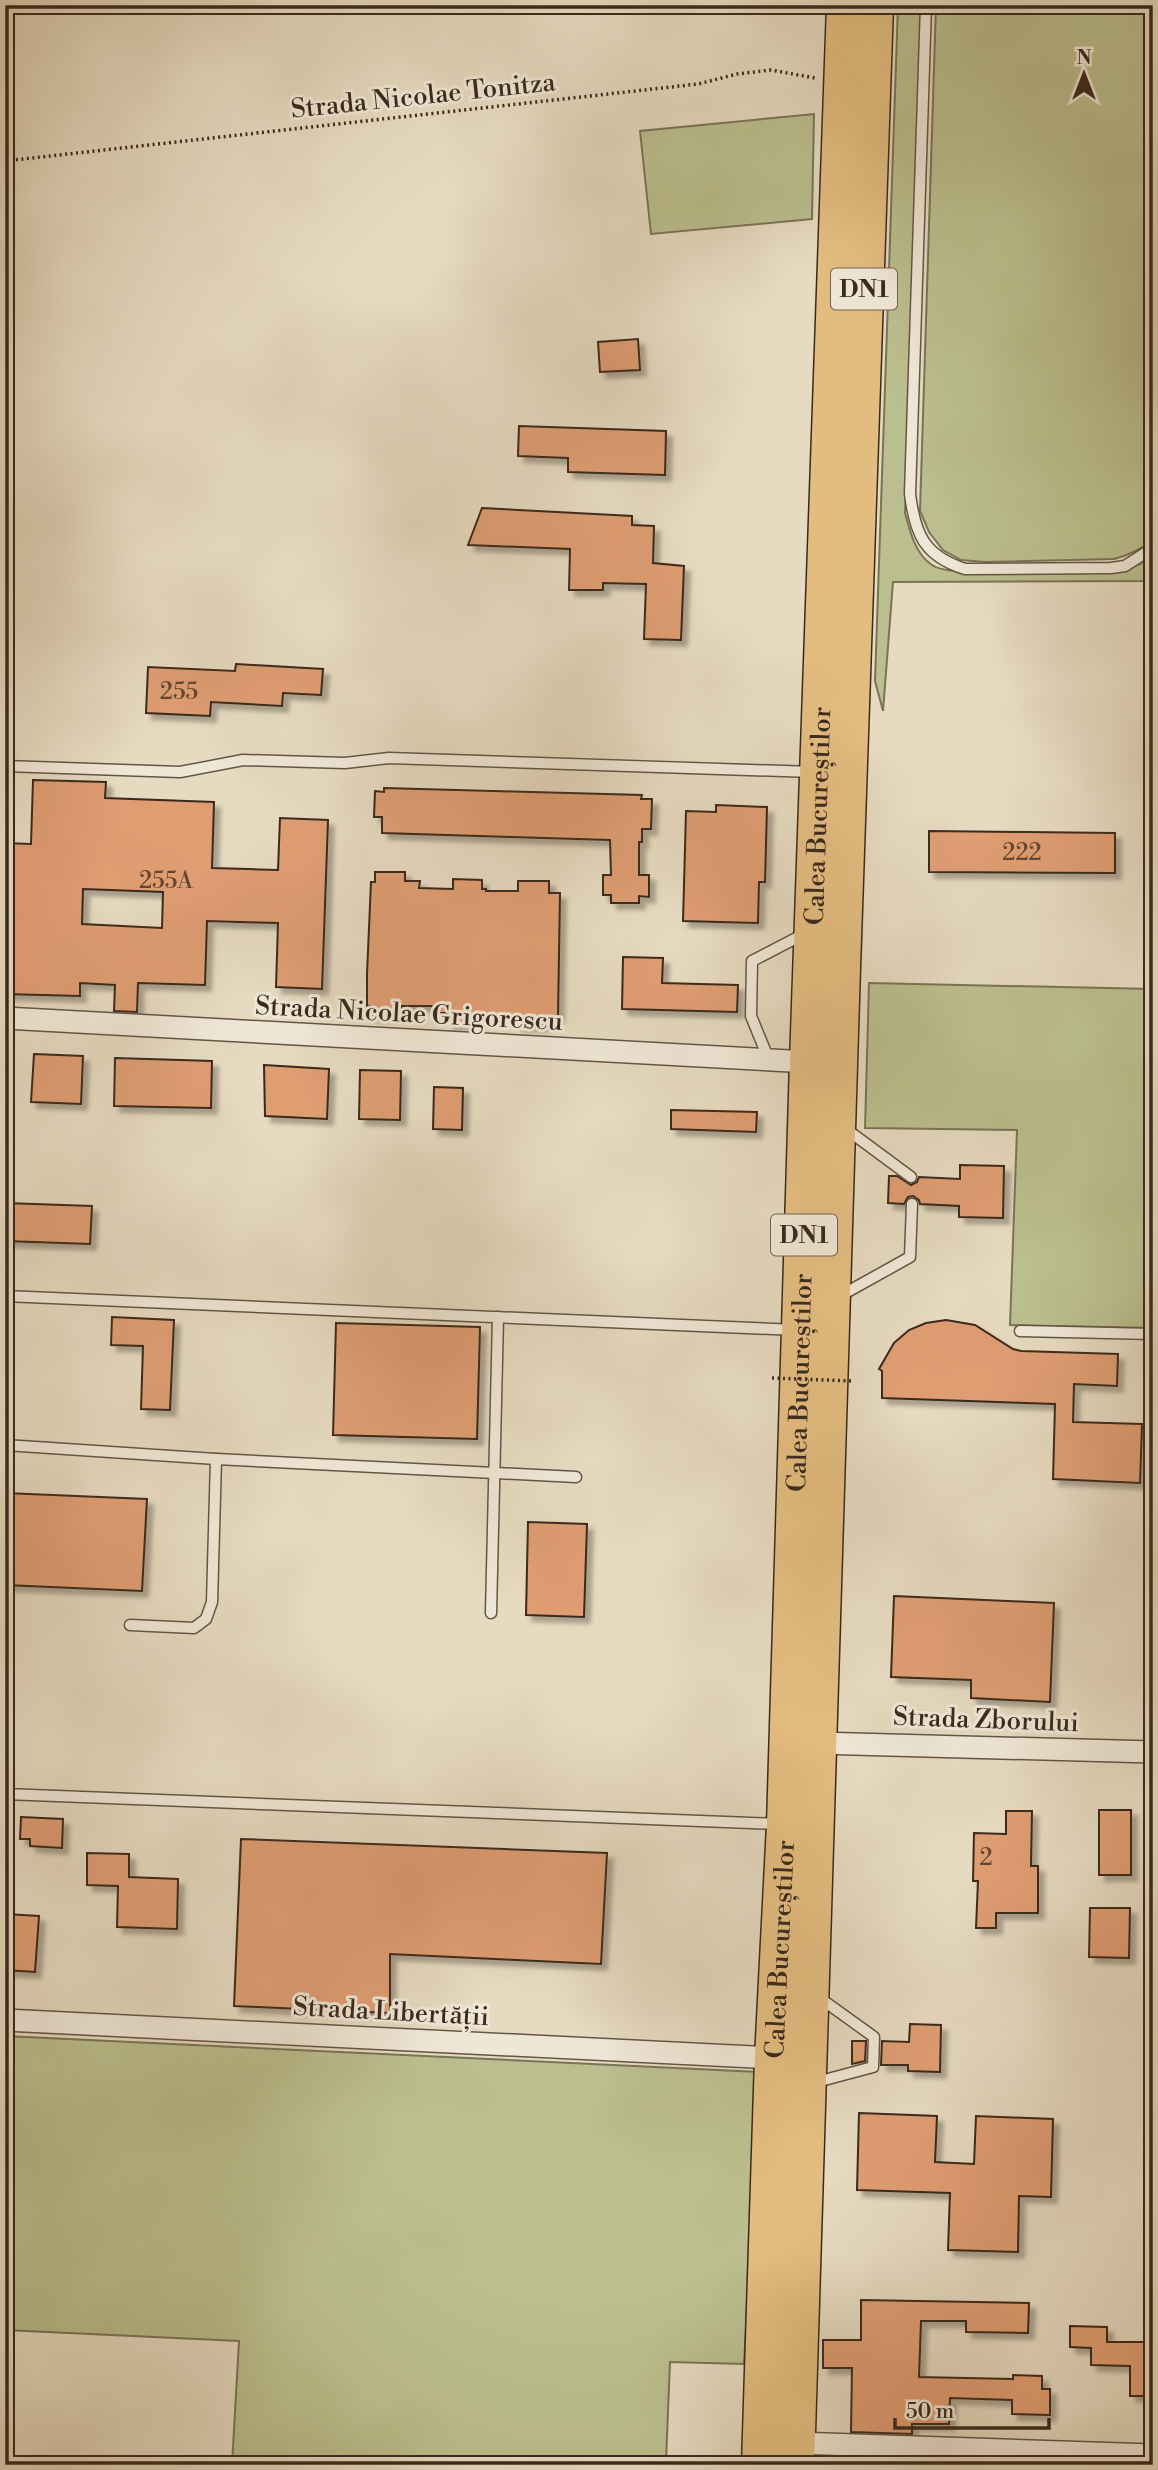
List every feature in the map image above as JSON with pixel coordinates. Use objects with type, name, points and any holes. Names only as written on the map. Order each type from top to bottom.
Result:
[{"type":"highway","name":"Calea Bucureștilor","points":[[761,2465],[774,2058],[786,1825],[809,1062],[846,5]]},
{"type":"highway","name":"Calea Bucureștilor","points":[[795,2454],[874,5]]},
{"type":"street","name":"Strada Nicolae Grigorescu","points":[[5,1018],[809,1062]]},
{"type":"street","name":"Strada Zborului","points":[[817,1743],[1152,1752]]},
{"type":"street","name":"Strada Libertății","points":[[5,2020],[774,2058]]},
{"type":"street","points":[[795,2454],[1153,2455]]},
{"type":"lane","points":[[926,5],[910,494],[913,517],[920,537],[947,563],[965,569],[1111,568],[1125,566],[1153,548]]},
{"type":"lane","points":[[5,766],[180,772],[243,760],[345,763],[389,758],[820,772]]},
{"type":"lane","points":[[769,1060],[751,1016],[752,961],[815,929]]},
{"type":"lane","points":[[836,1122],[911,1177]]},
{"type":"lane","points":[[832,1301],[910,1257],[912,1204]]},
{"type":"lane","points":[[5,1296],[801,1330]]},
{"type":"lane","points":[[491,1612],[498,1317]]},
{"type":"lane","points":[[1020,1331],[1153,1334]]},
{"type":"lane","points":[[5,1445],[216,1459],[576,1477]]},
{"type":"lane","points":[[130,1626],[194,1628],[206,1619],[212,1602],[216,1459]]},
{"type":"lane","points":[[1152,1752],[1153,1661]]},
{"type":"lane","points":[[5,1794],[786,1825]]},
{"type":"lane","points":[[807,2084],[873,2067],[874,2047],[874,2037],[810,1991]]},
{"type":"path","name":"Strada Nicolae Tonitza","points":[[5,160],[698,85],[755,71],[788,71],[844,81]]},
{"type":"path","points":[[772,1378],[853,1381]]},
{"type":"green space","points":[[898,5],[924,5],[905,513],[914,542],[921,555],[932,565],[945,570],[991,574],[1116,571],[1140,564],[1153,555],[1153,581],[893,582],[883,711],[875,681]]},
{"type":"green space","points":[[936,5],[1153,5],[1153,540],[1114,559],[985,562],[961,560],[943,550],[929,532],[920,511]]},
{"type":"green space","points":[[814,114],[812,219],[651,234],[640,131]]},
{"type":"green space","points":[[869,983],[1153,989],[1153,1328],[1010,1325],[1017,1130],[865,1128]]},
{"type":"green space","points":[[5,2036],[759,2072],[744,2364],[670,2362],[666,2462],[578,2460],[577,2465],[232,2465],[239,2341],[5,2330]]},
{"type":"building","points":[[638,339],[640,370],[600,372],[598,342]]},
{"type":"building","points":[[519,426],[666,431],[665,475],[568,472],[568,458],[518,456]]},
{"type":"building","points":[[482,508],[632,516],[632,525],[654,526],[653,563],[684,566],[681,640],[644,639],[646,584],[603,583],[603,590],[569,590],[570,549],[468,545]]},
{"type":"building","points":[[236,664],[323,669],[321,695],[283,693],[282,706],[211,702],[210,716],[146,713],[148,667],[235,671]]},
{"type":"building","points":[[33,780],[106,782],[105,798],[214,802],[212,868],[278,870],[280,818],[328,820],[322,989],[276,987],[278,923],[207,921],[205,985],[138,983],[137,1012],[114,1011],[115,985],[80,983],[80,996],[5,994],[5,843],[31,844]],"holes":[[[83,889],[163,892],[162,928],[82,924]]]},
{"type":"building","points":[[384,788],[642,795],[641,799],[652,799],[651,829],[642,829],[642,842],[639,842],[639,875],[649,875],[649,897],[639,896],[639,903],[611,903],[611,895],[603,895],[603,875],[611,875],[610,840],[382,833],[382,817],[374,817],[375,791],[384,792]]},
{"type":"building","points":[[716,805],[767,807],[765,882],[759,882],[758,923],[683,921],[686,811],[716,812]]},
{"type":"building","points":[[929,831],[1115,833],[1115,873],[929,872]]},
{"type":"building","points":[[375,872],[405,872],[405,881],[420,881],[419,888],[453,889],[453,879],[482,880],[482,889],[486,891],[518,891],[518,881],[549,881],[549,893],[560,893],[558,1016],[543,1016],[543,1025],[517,1025],[517,1015],[478,1014],[478,1023],[448,1023],[449,1013],[437,1013],[437,1006],[401,1006],[401,1015],[371,1015],[372,1006],[367,1006],[367,974],[371,882],[375,882]]},
{"type":"building","points":[[623,957],[663,958],[662,983],[738,985],[737,1012],[622,1009]]},
{"type":"building","points":[[34,1054],[83,1056],[81,1104],[31,1102]]},
{"type":"building","points":[[115,1058],[212,1061],[211,1108],[114,1106]]},
{"type":"building","points":[[264,1065],[329,1069],[327,1119],[265,1116]]},
{"type":"building","points":[[360,1070],[401,1071],[400,1120],[359,1119]]},
{"type":"building","points":[[434,1087],[463,1088],[462,1130],[433,1129]]},
{"type":"building","points":[[671,1110],[757,1112],[756,1132],[671,1129]]},
{"type":"building","points":[[960,1165],[1004,1166],[1003,1218],[959,1217],[959,1206],[920,1204],[913,1196],[908,1197],[904,1204],[888,1203],[889,1176],[897,1176],[911,1185],[917,1182],[919,1177],[960,1179]]},
{"type":"building","points":[[5,1203],[92,1206],[90,1244],[5,1241]]},
{"type":"building","points":[[112,1317],[174,1320],[170,1410],[141,1409],[143,1346],[111,1345]]},
{"type":"building","points":[[946,1320],[975,1325],[1013,1349],[1021,1351],[1118,1354],[1117,1386],[1074,1384],[1073,1422],[1142,1424],[1140,1483],[1053,1479],[1055,1404],[882,1398],[882,1371],[879,1369],[894,1343],[909,1330],[926,1323]]},
{"type":"building","points":[[336,1323],[480,1327],[477,1439],[333,1435]]},
{"type":"building","points":[[5,1493],[147,1499],[142,1591],[5,1585]]},
{"type":"building","points":[[528,1522],[587,1524],[584,1617],[526,1615]]},
{"type":"building","points":[[894,1596],[1054,1603],[1050,1702],[971,1698],[971,1680],[891,1677]]},
{"type":"building","points":[[1099,1810],[1131,1810],[1131,1875],[1099,1875]]},
{"type":"building","points":[[1006,1811],[1032,1811],[1031,1866],[1038,1866],[1038,1913],[996,1913],[996,1928],[976,1928],[978,1881],[973,1881],[974,1833],[1006,1834]]},
{"type":"building","points":[[21,1817],[63,1819],[62,1848],[30,1846],[30,1839],[20,1839]]},
{"type":"building","points":[[241,1839],[607,1853],[601,1964],[390,1954],[390,2013],[234,2006]]},
{"type":"building","points":[[87,1853],[129,1854],[129,1877],[178,1879],[177,1929],[117,1927],[118,1886],[87,1885]]},
{"type":"building","points":[[1090,1908],[1130,1908],[1129,1958],[1089,1957]]},
{"type":"building","points":[[5,1914],[39,1916],[35,1972],[5,1970]]},
{"type":"building","points":[[910,2024],[941,2025],[940,2072],[908,2071],[908,2065],[881,2065],[882,2041],[909,2042]]},
{"type":"building","points":[[852,2041],[866,2041],[865,2061],[852,2064]]},
{"type":"building","points":[[859,2113],[937,2116],[935,2162],[974,2164],[976,2116],[1053,2119],[1051,2197],[1019,2196],[1018,2252],[948,2250],[950,2193],[857,2190]]},
{"type":"building","points":[[861,2300],[1029,2303],[1028,2333],[966,2332],[966,2321],[921,2321],[919,2377],[1013,2379],[1013,2375],[1042,2376],[1042,2389],[1050,2389],[1050,2415],[1012,2414],[1012,2400],[950,2398],[949,2424],[912,2424],[912,2434],[851,2432],[852,2368],[823,2368],[823,2340],[861,2340]]},
{"type":"building","points":[[1070,2326],[1107,2327],[1107,2342],[1153,2342],[1153,2396],[1130,2396],[1130,2366],[1091,2365],[1091,2348],[1070,2347]]}]
